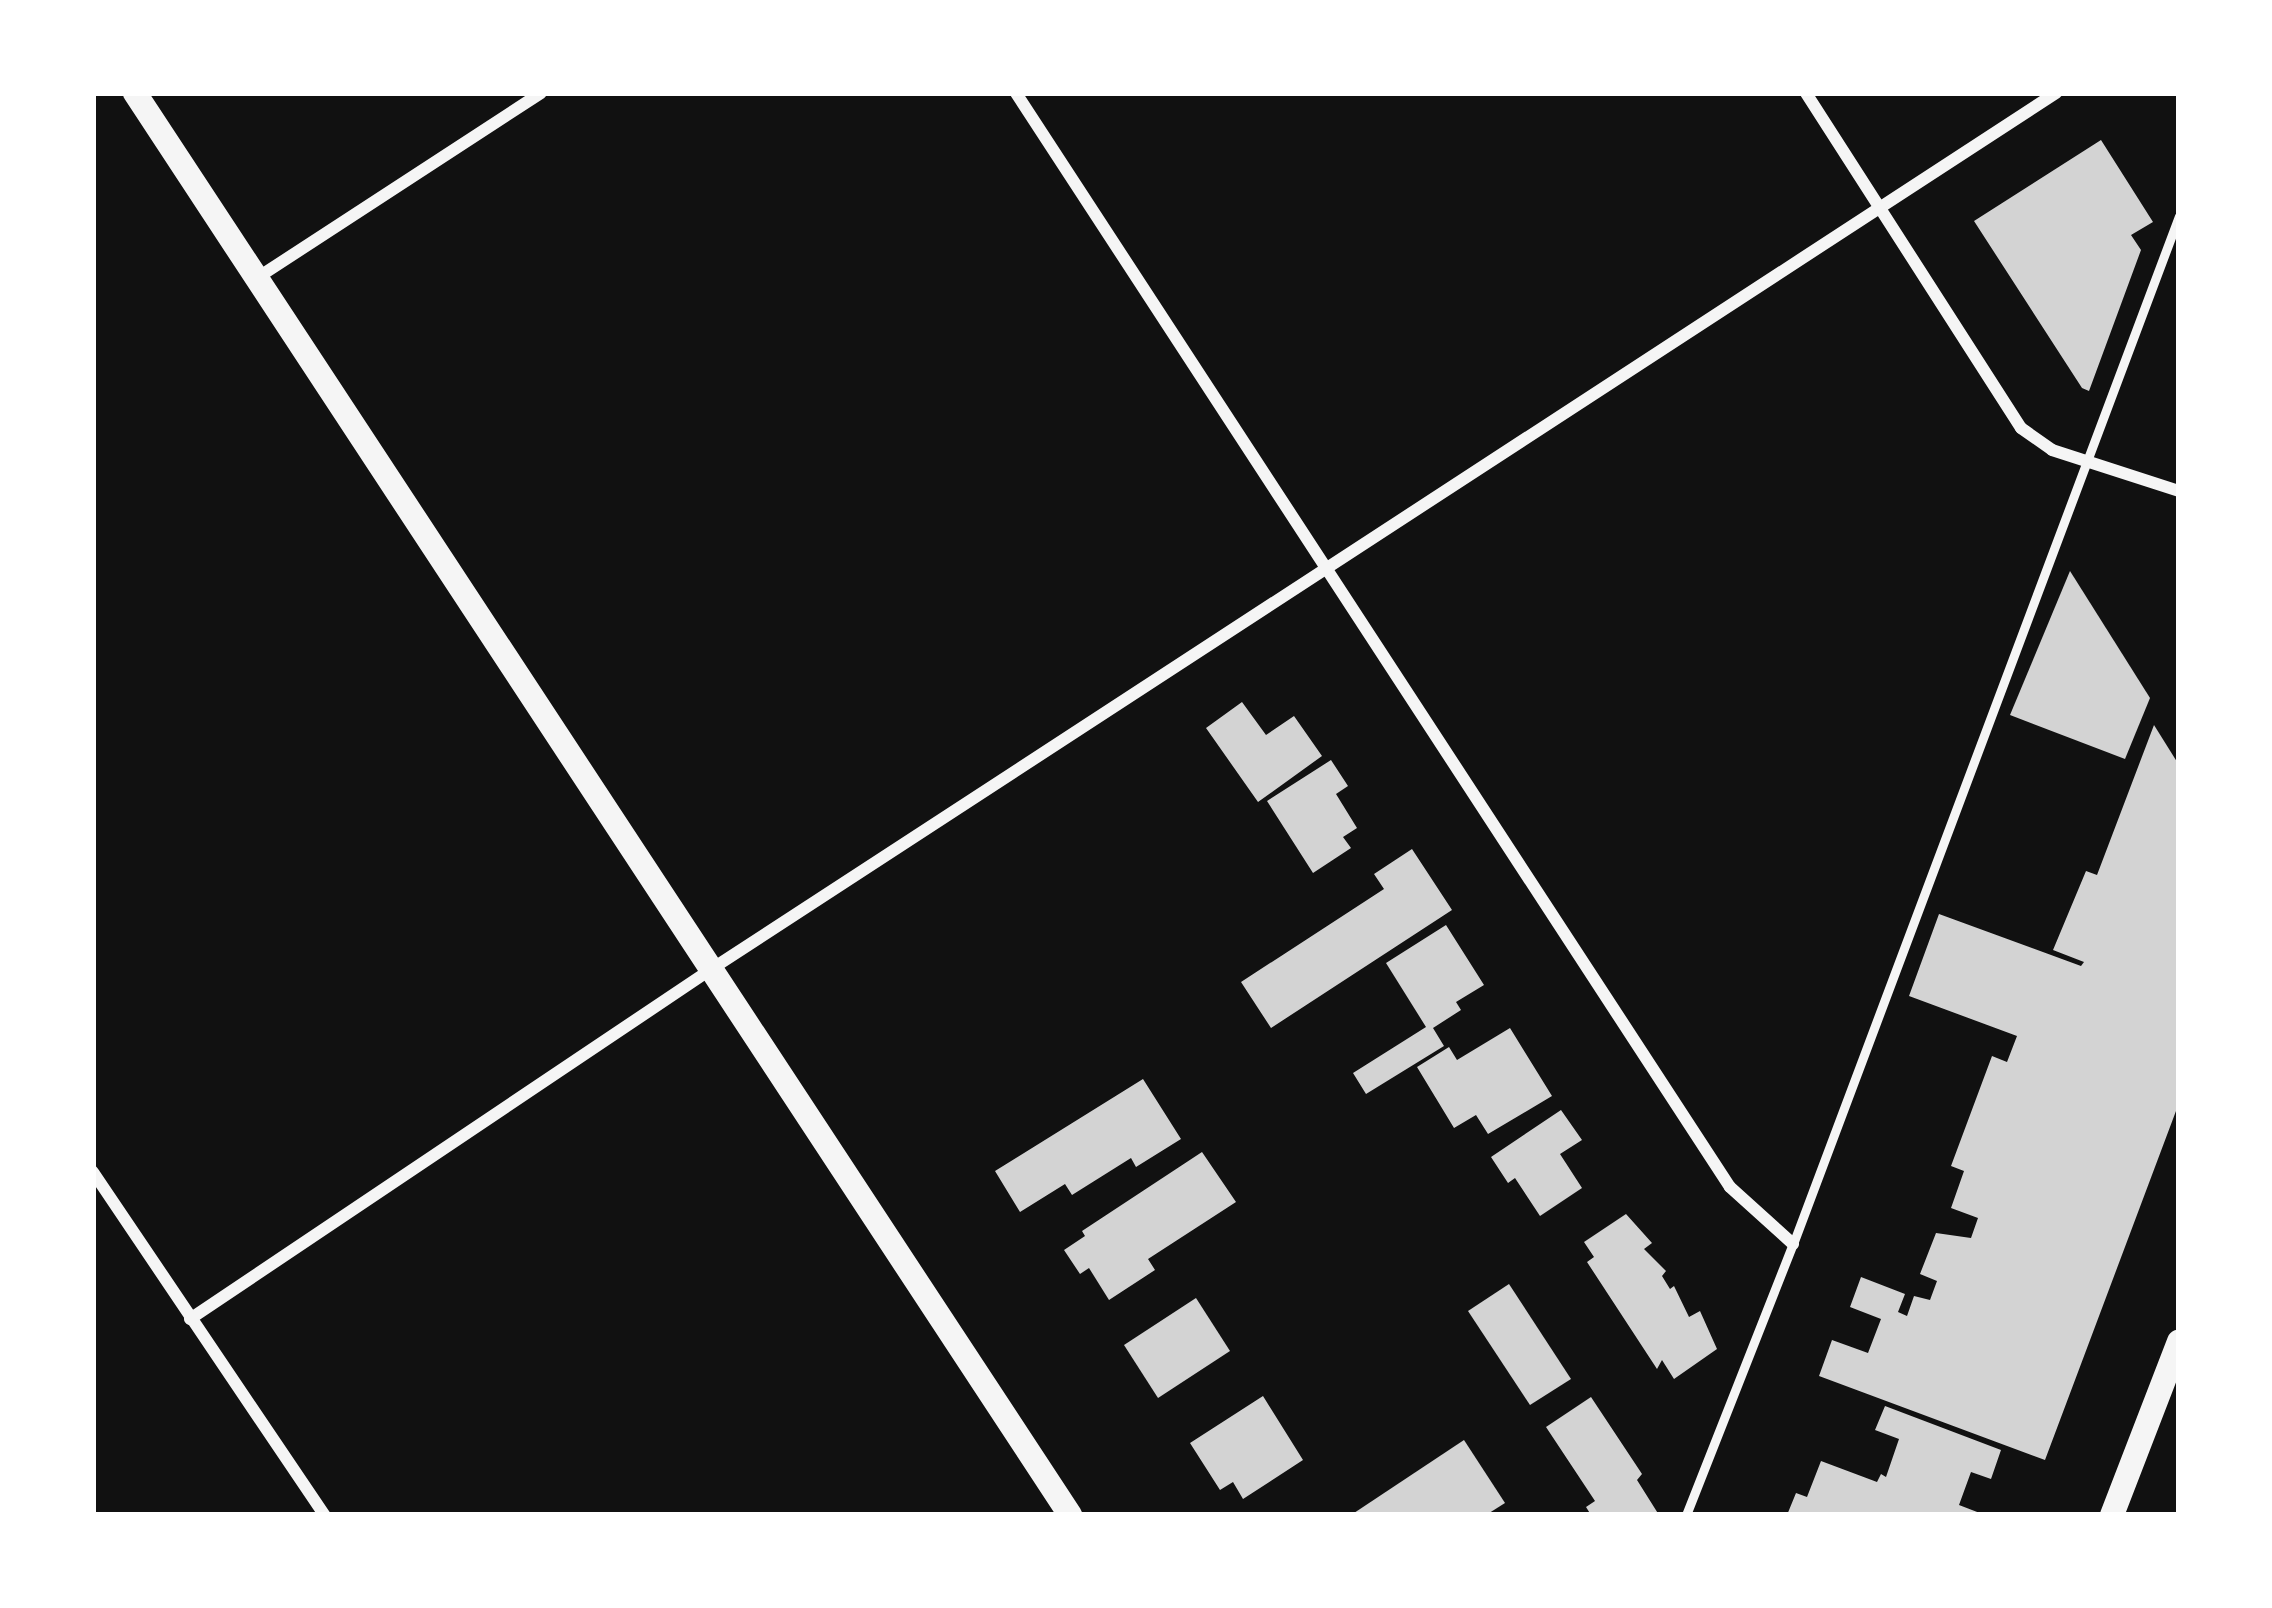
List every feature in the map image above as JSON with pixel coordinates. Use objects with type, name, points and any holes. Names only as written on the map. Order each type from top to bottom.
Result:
[{"type":"main road","points":[[135,93],[1070,1515]]},
{"type":"main road","points":[[2112,1515],[2179,1340]]},
{"type":"street","points":[[256,278],[541,93]]},
{"type":"street","points":[[1016,93],[1730,1187],[1793,1244]]},
{"type":"street","points":[[1806,93],[2021,428],[2052,450],[2179,491]]},
{"type":"street","points":[[190,1319],[710,970],[2056,93]]},
{"type":"street","points":[[93,1172],[324,1515]]},
{"type":"lane","points":[[1686,1515],[1793,1244],[2179,216]]},
{"type":"building","points":[[2101,140],[2153,222],[2131,235],[2141,250],[2089,391],[2082,388],[1974,221]]},
{"type":"building","points":[[2070,571],[2150,698],[2125,759],[2010,715]]},
{"type":"building","points":[[1242,702],[1266,735],[1294,716],[1322,756],[1258,802],[1206,728]]},
{"type":"building","points":[[2154,725],[2179,765],[2179,1103],[2045,1460],[1819,1376],[1832,1340],[1868,1353],[1881,1319],[1850,1307],[1861,1277],[1905,1294],[1898,1312],[1907,1316],[1914,1296],[1930,1300],[1937,1281],[1920,1274],[1936,1233],[1971,1238],[1978,1218],[1951,1208],[1964,1171],[1951,1166],[1992,1056],[2007,1062],[2017,1036],[1909,996],[1939,914],[2081,966],[2084,962],[2053,950],[2086,871],[2097,875]]},
{"type":"building","points":[[1331,760],[1348,786],[1336,794],[1357,828],[1343,837],[1351,848],[1313,873],[1267,801]]},
{"type":"building","points":[[1412,849],[1452,910],[1271,1028],[1241,982],[1384,889],[1374,874]]},
{"type":"building","points":[[1446,925],[1484,985],[1456,1002],[1461,1010],[1433,1028],[1444,1046],[1366,1094],[1353,1073],[1426,1027],[1386,963]]},
{"type":"building","points":[[1510,1028],[1552,1096],[1488,1134],[1476,1115],[1454,1128],[1417,1067],[1449,1047],[1457,1060]]},
{"type":"building","points":[[1143,1079],[1181,1139],[1136,1167],[1131,1158],[1072,1195],[1065,1184],[1020,1212],[995,1171]]},
{"type":"building","points":[[1561,1110],[1582,1140],[1560,1154],[1582,1188],[1540,1216],[1515,1178],[1508,1183],[1491,1157]]},
{"type":"building","points":[[1202,1152],[1236,1202],[1148,1259],[1155,1270],[1109,1300],[1089,1268],[1080,1274],[1064,1250],[1085,1236],[1082,1231]]},
{"type":"building","points":[[1626,1214],[1652,1243],[1644,1249],[1666,1271],[1662,1276],[1670,1289],[1674,1286],[1689,1317],[1700,1311],[1717,1349],[1674,1379],[1662,1360],[1657,1369],[1587,1262],[1594,1257],[1584,1242]]},
{"type":"building","points":[[1509,1284],[1571,1379],[1530,1405],[1468,1311]]},
{"type":"building","points":[[1196,1298],[1230,1351],[1158,1398],[1124,1345]]},
{"type":"building","points":[[1263,1396],[1303,1460],[1243,1499],[1233,1482],[1220,1490],[1190,1443]]},
{"type":"building","points":[[1591,1397],[1642,1474],[1637,1480],[1659,1515],[1591,1515],[1586,1507],[1595,1501],[1546,1427]]},
{"type":"building","points":[[1885,1406],[2001,1450],[1991,1479],[1971,1472],[1959,1505],[1985,1515],[1787,1515],[1796,1493],[1807,1497],[1821,1461],[1877,1482],[1881,1474],[1886,1477],[1899,1439],[1875,1430]]},
{"type":"building","points":[[1464,1440],[1505,1503],[1486,1515],[1351,1515]]}]
